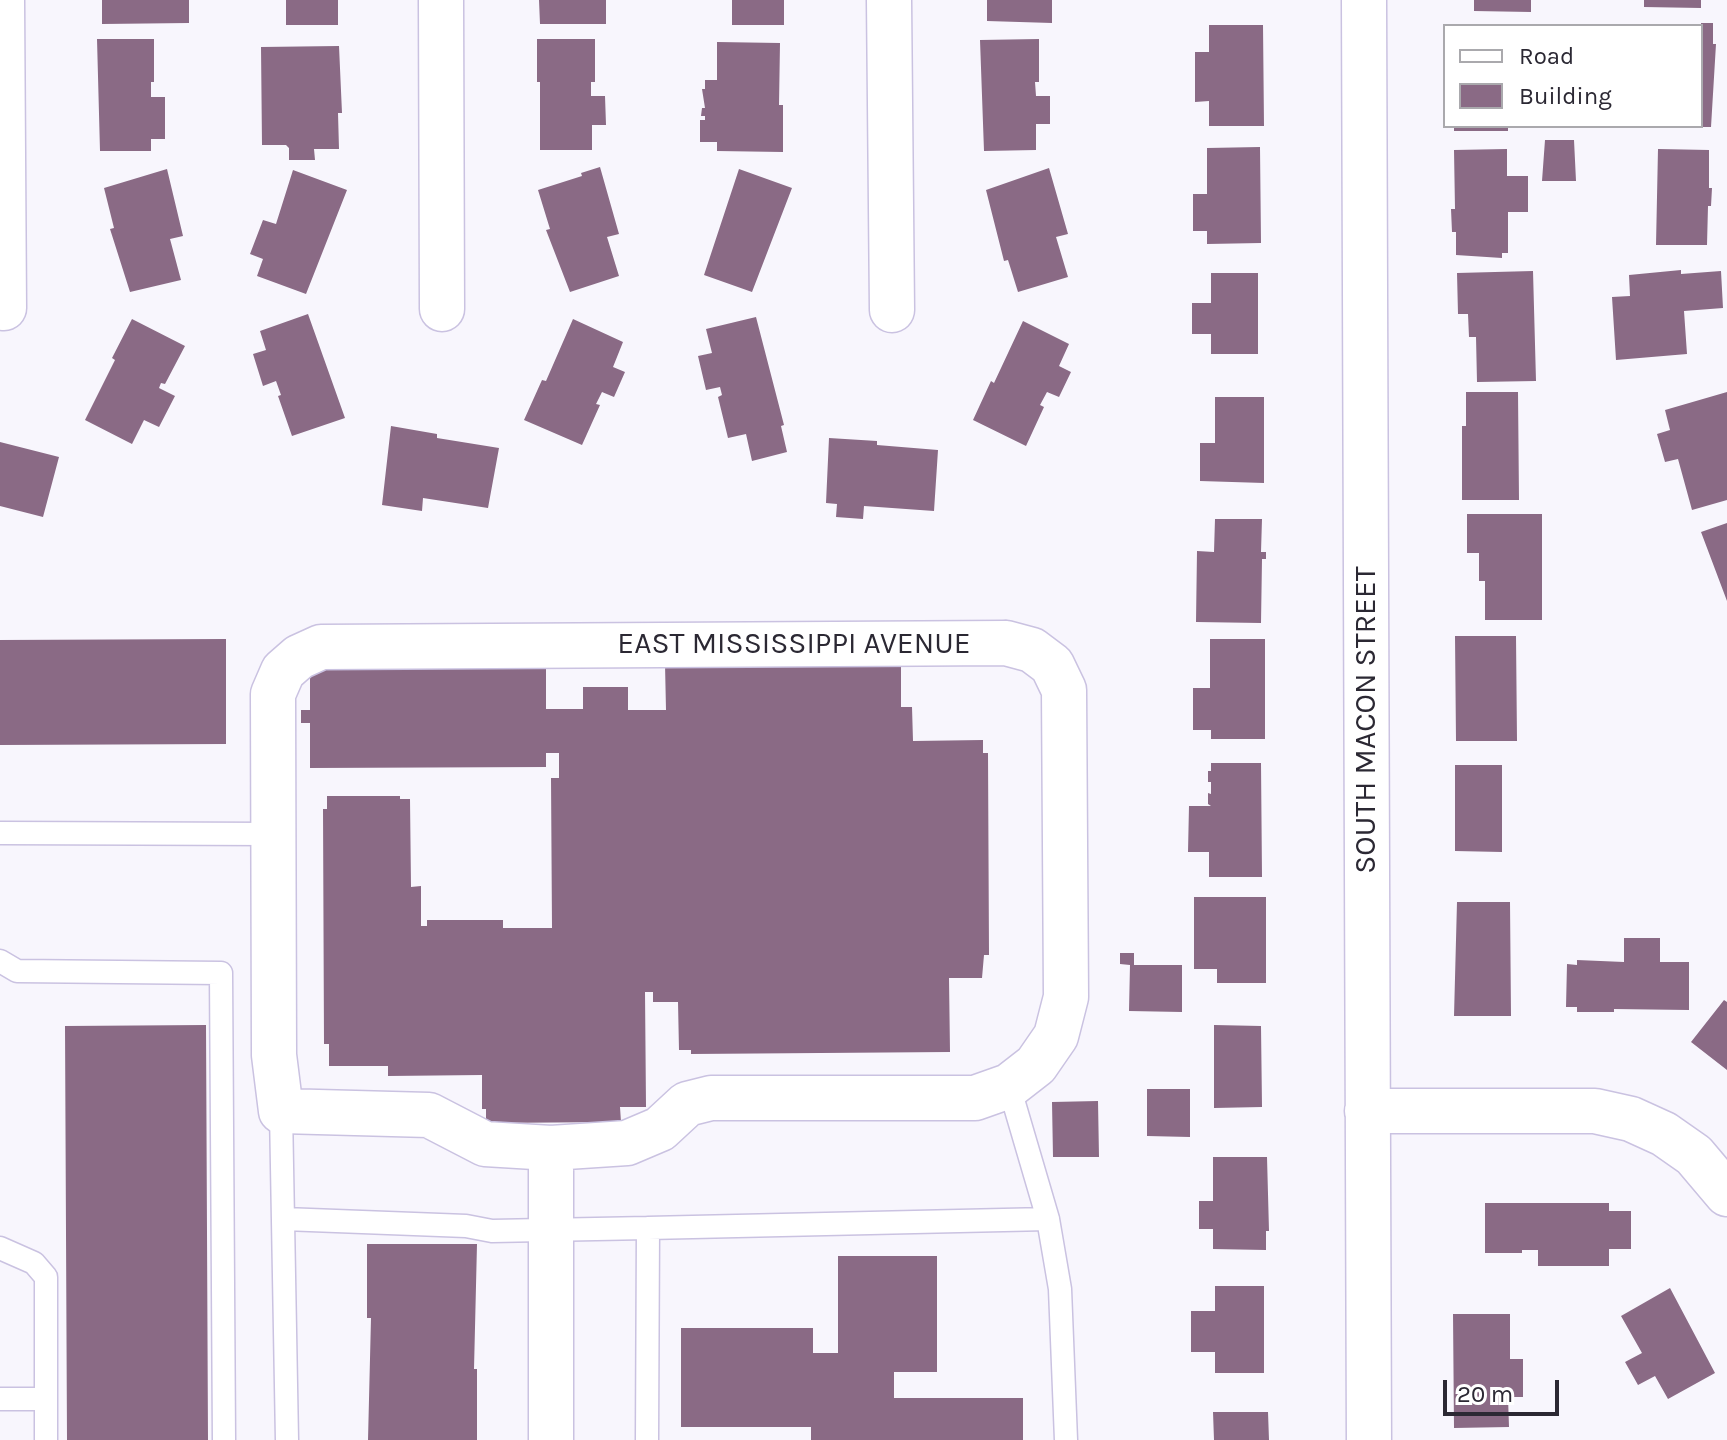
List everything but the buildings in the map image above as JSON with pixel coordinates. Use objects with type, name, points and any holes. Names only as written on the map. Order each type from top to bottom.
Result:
[{"type":"street","points":[[2,0],[4,308]]},
{"type":"street","points":[[441,0],[442,309]]},
{"type":"street","points":[[889,0],[892,310]]},
{"type":"street","name":"SOUTH MACON STREET","points":[[1364,0],[1369,1440]]},
{"type":"street","name":"EAST MISSISSIPPI AVENUE","points":[[990,643],[1021,645],[1032,650],[1052,665],[1064,690],[1066,997],[1056,1036],[1036,1065],[1009,1086],[975,1098],[711,1098],[687,1104],[660,1129],[627,1143],[551,1148],[485,1144],[429,1115],[281,1111],[274,1055],[273,694],[283,671],[299,657],[321,647],[990,643]]},
{"type":"street","points":[[1367,1111],[1595,1111],[1619,1116],[1664,1134],[1694,1155],[1727,1194]]},
{"type":"street","points":[[551,1148],[551,1440]]},
{"type":"lane","points":[[0,833],[273,834]]},
{"type":"lane","points":[[0,961],[17,971],[221,973],[224,1440]]},
{"type":"lane","points":[[1009,1086],[1048,1219],[1060,1289],[1066,1440]]},
{"type":"lane","points":[[281,1111],[287,1440]]},
{"type":"lane","points":[[284,1219],[466,1226],[492,1231],[1048,1219]]},
{"type":"lane","points":[[647,1440],[648,1228]]},
{"type":"lane","points":[[0,1248],[34,1263],[46,1277],[46,1440]]},
{"type":"lane","points":[[0,1399],[46,1399]]}]
